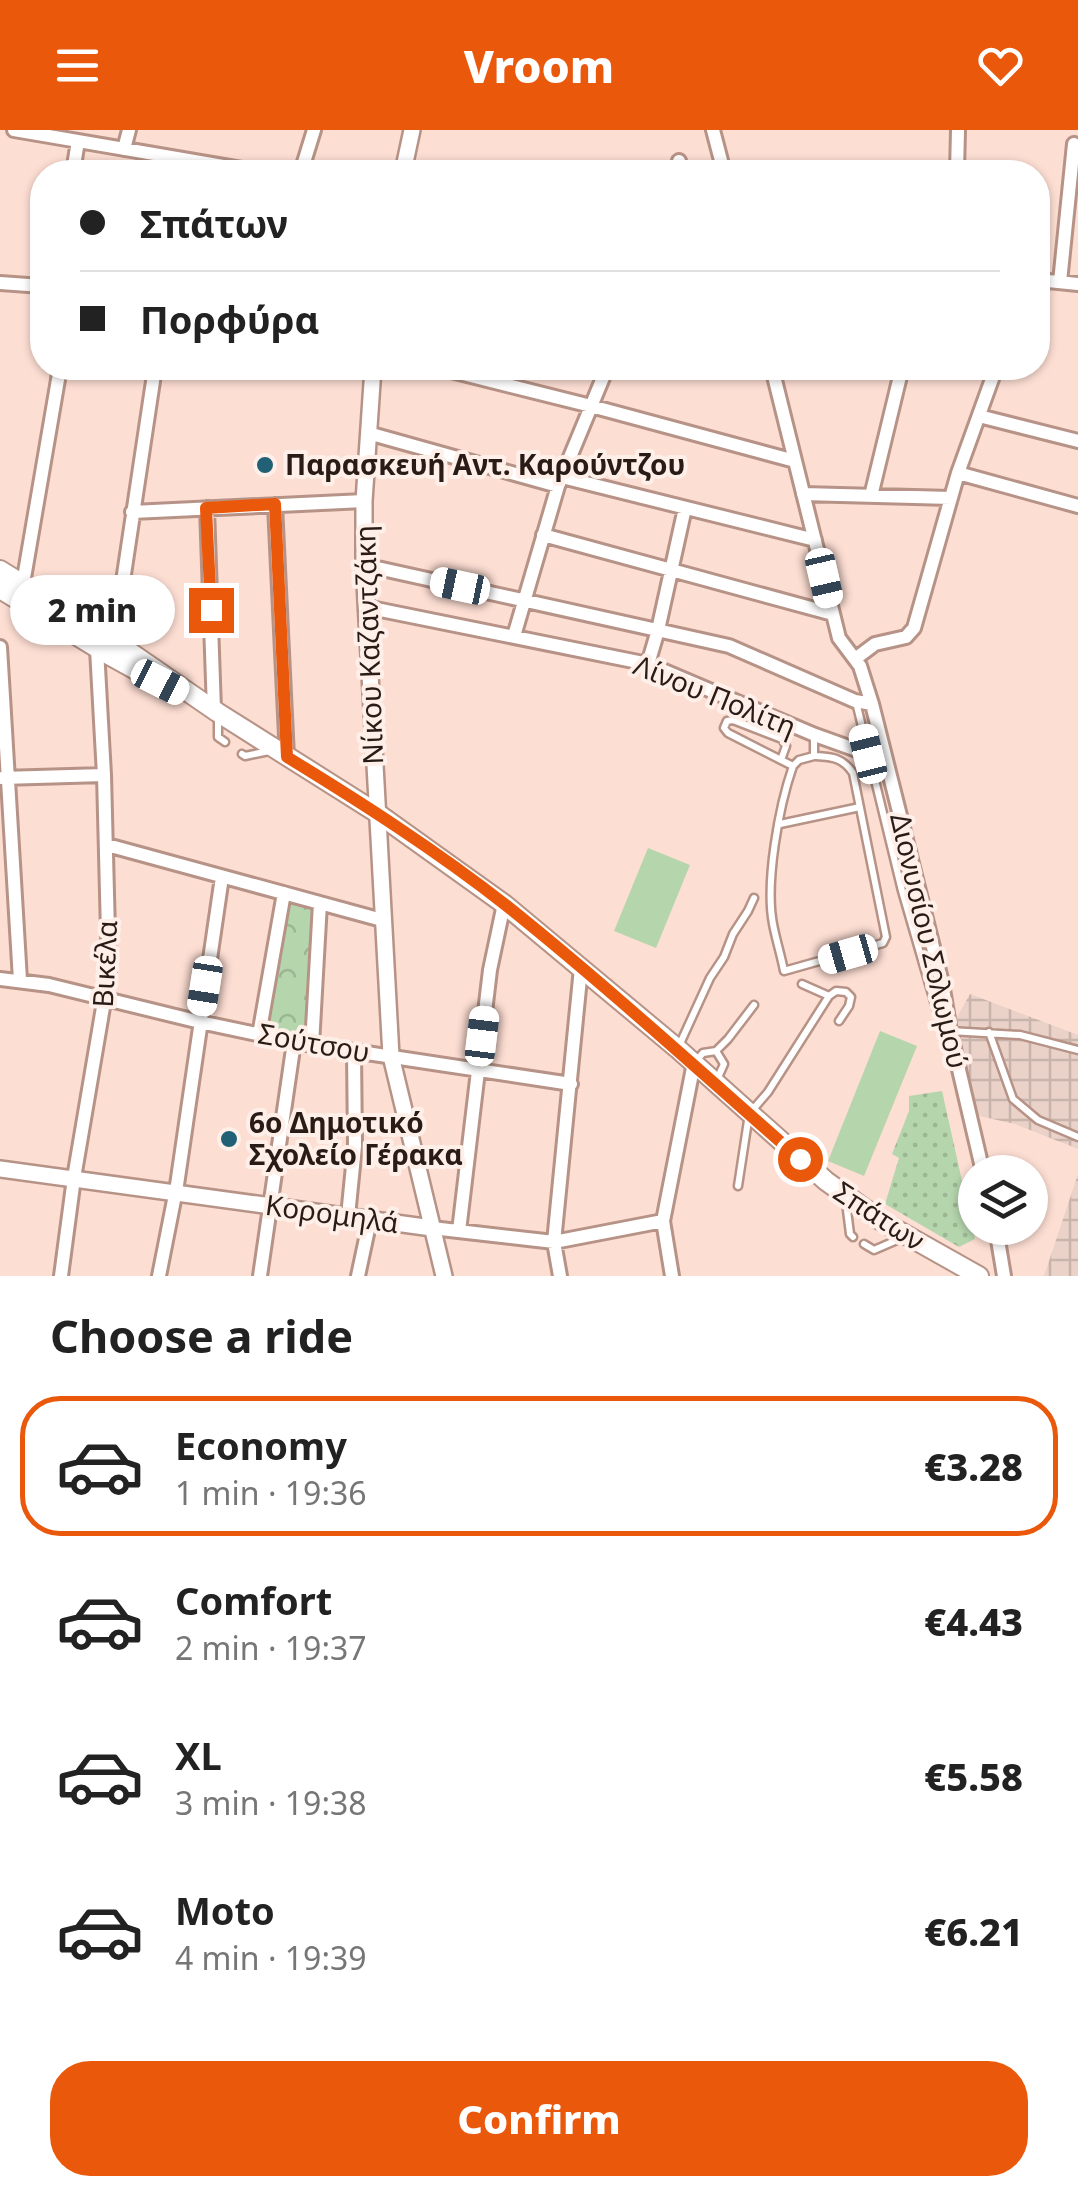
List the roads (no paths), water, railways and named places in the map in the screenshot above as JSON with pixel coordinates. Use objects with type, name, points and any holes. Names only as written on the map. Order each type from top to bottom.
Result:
[{"type":"main road","name":"Σπάτων","points":[[0,570],[106,645]]},
{"type":"main road","name":"Σπάτων","points":[[0,589],[106,645],[377,814],[504,904],[678,1049],[845,1196],[978,1276]]},
{"type":"street","points":[[14,130],[189,160]]},
{"type":"street","points":[[124,149],[128,130]]},
{"type":"street","points":[[305,160],[314,130]]},
{"type":"street","points":[[405,160],[412,130]]},
{"type":"street","points":[[713,130],[721,160]]},
{"type":"street","points":[[957,160],[958,130]]},
{"type":"street","points":[[75,160],[78,142]]},
{"type":"street","points":[[1060,282],[1074,144]]},
{"type":"street","points":[[1050,281],[1078,284]]},
{"type":"street","points":[[0,283],[30,285]]},
{"type":"street","points":[[23,584],[58,380]]},
{"type":"street","name":"Βικέλα","points":[[60,1276],[110,966],[104,775],[106,645],[152,380]]},
{"type":"street","name":"Νίκου Καζαντζάκη","points":[[372,380],[364,565],[391,1056],[444,1276]]},
{"type":"street","points":[[487,380],[795,461]]},
{"type":"street","points":[[514,636],[560,482],[603,380]]},
{"type":"street","name":"Διονυσίου Σολωμού","points":[[775,380],[842,645],[864,674],[872,704],[942,983],[979,1155]]},
{"type":"street","points":[[871,496],[899,380]]},
{"type":"street","points":[[854,659],[875,644],[906,637],[914,628],[958,472],[992,380]]},
{"type":"street","points":[[979,416],[1078,441]]},
{"type":"street","points":[[368,433],[560,482],[816,540]]},
{"type":"street","points":[[958,472],[1078,506]]},
{"type":"street","points":[[804,494],[951,498]]},
{"type":"street","points":[[132,512],[364,501]]},
{"type":"street","points":[[275,504],[281,753]]},
{"type":"street","points":[[206,508],[216,711]]},
{"type":"street","points":[[648,664],[684,508]]},
{"type":"street","points":[[543,534],[833,614]]},
{"type":"street","points":[[364,565],[729,646],[872,704]]},
{"type":"street","name":"Λίνου Πολίτη","points":[[366,607],[648,664],[814,735],[885,756]]},
{"type":"street","points":[[0,647],[4,778],[20,980]]},
{"type":"street","points":[[4,778],[104,775]]},
{"type":"street","points":[[107,846],[382,920]]},
{"type":"street","points":[[159,1276],[176,1192],[222,876]]},
{"type":"street","points":[[259,1035],[284,893]]},
{"type":"street","points":[[312,1045],[320,903]]},
{"type":"street","points":[[459,1232],[490,970],[504,904]]},
{"type":"street","points":[[560,1276],[554,1242],[581,968]]},
{"type":"street","name":"Σούτσου","points":[[0,981],[20,980],[294,1042],[571,1084]]},
{"type":"street","points":[[260,1276],[294,1042]]},
{"type":"street","points":[[348,1216],[355,1146],[354,1052]]},
{"type":"street","points":[[672,1276],[662,1221],[694,1064]]},
{"type":"street","name":"Κορομηλά","points":[[0,1169],[554,1242],[662,1221]]},
{"type":"street","points":[[358,1276],[370,1220]]},
{"type":"street","points":[[999,1245],[1004,1276]]},
{"type":"lane","points":[[855,700],[902,891],[938,1015],[950,1031],[1042,1040],[1078,1050]]},
{"type":"lane","points":[[216,711],[218,737],[225,742]]},
{"type":"lane","points":[[781,760],[786,746],[782,739],[727,721],[724,728],[728,734],[793,766]]},
{"type":"lane","points":[[814,735],[814,756]]},
{"type":"lane","points":[[242,754],[281,753]]},
{"type":"lane","points":[[814,756],[836,757],[853,773],[886,937],[883,943],[784,970],[772,920],[772,876],[793,766],[814,756]]},
{"type":"lane","points":[[780,824],[860,807]]},
{"type":"lane","points":[[678,1049],[710,978],[754,898]]},
{"type":"lane","points":[[802,984],[828,996]]},
{"type":"lane","points":[[738,1186],[749,1114],[768,1092],[828,996],[836,990],[851,997],[838,1022]]},
{"type":"lane","points":[[694,1064],[702,1053],[716,1051],[728,1039],[754,1004]]},
{"type":"lane","points":[[988,1032],[1014,1099],[1038,1120],[1078,1137]]},
{"type":"lane","points":[[715,1084],[724,1064],[716,1051]]},
{"type":"lane","points":[[845,1196],[850,1234],[854,1237]]},
{"type":"lane","points":[[864,1244],[874,1250],[907,1236]]},
{"type":"place","name":"Παρασκευή Αντ. Καρούντζου","points":[[265,465]]},
{"type":"place","name":"6ο Δημοτικό Σχολείο Γέρακα","points":[[229,1139]]}]
